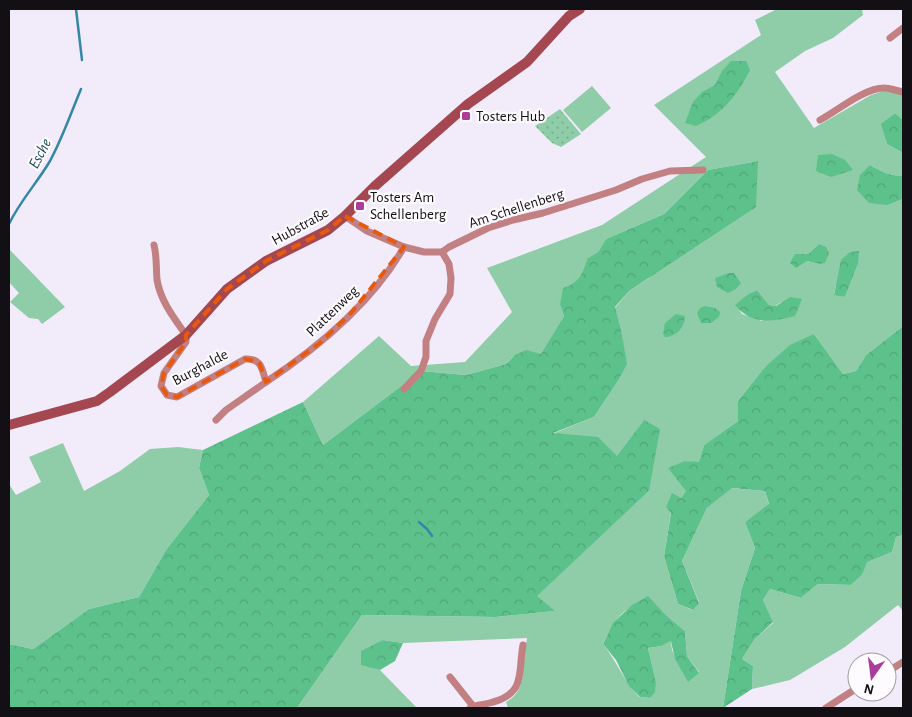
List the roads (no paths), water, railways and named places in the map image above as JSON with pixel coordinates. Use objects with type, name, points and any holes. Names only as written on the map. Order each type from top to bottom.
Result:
[{"type":"street","name":"Hubstraße","points":[[9,426],[97,401],[186,335],[228,289],[266,261],[328,230],[468,104],[527,62],[569,16],[580,9]]},
{"type":"street","points":[[890,38],[903,28]]},
{"type":"street","points":[[820,120],[853,100],[878,89],[885,88],[903,92]]},
{"type":"street","name":"Am Schellenberg","points":[[442,252],[449,246],[488,228],[616,190],[642,179],[670,172],[703,170]]},
{"type":"street","points":[[345,216],[368,231],[404,247],[424,252],[442,252],[449,264],[451,278],[450,294],[435,319],[426,341],[426,357],[421,370],[404,389]]},
{"type":"street","points":[[154,245],[157,258],[157,279],[162,298],[186,335]]},
{"type":"street","name":"Plattenweg","points":[[266,382],[299,360],[332,331],[377,286],[404,247]]},
{"type":"street","name":"Burghalde","points":[[186,335],[186,342],[164,373],[161,386],[167,395],[177,397],[244,359],[253,358],[259,362],[266,382]]},
{"type":"street","points":[[216,420],[241,399],[266,382]]},
{"type":"street","points":[[450,677],[471,707],[503,700],[514,692],[518,685],[523,645]]},
{"type":"street","points":[[826,708],[847,694]]},
{"type":"waterway","name":"Esche","points":[[76,9],[82,60]]},
{"type":"waterway","name":"Esche","points":[[9,224],[50,161],[81,89]]},
{"type":"waterway","points":[[419,522],[432,536]]},
{"type":"place","name":"Tosters Hub","points":[[466,116]]},
{"type":"place","name":"Tosters Am Schellenberg","points":[[360,206]]}]
